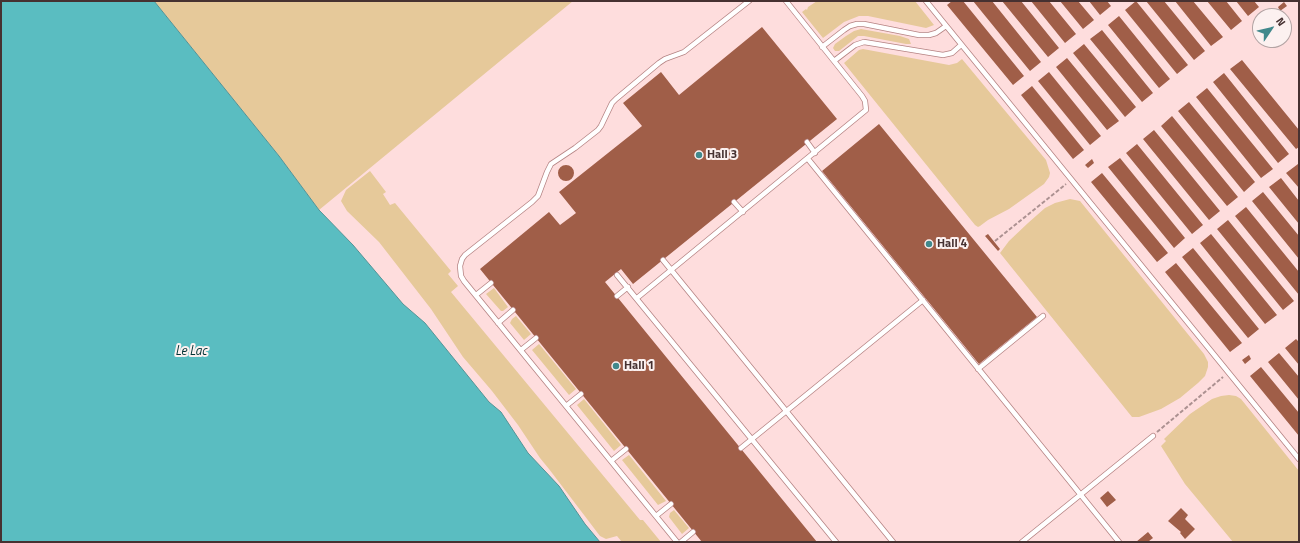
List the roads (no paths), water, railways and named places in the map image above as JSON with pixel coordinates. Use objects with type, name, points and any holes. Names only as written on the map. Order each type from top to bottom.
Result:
[{"type":"lane","points":[[677,542],[464,281],[460,271],[461,262],[465,255],[538,196],[551,164],[598,130],[612,103],[616,99],[659,63],[684,52],[748,1]]},
{"type":"lane","points":[[637,298],[866,110],[865,101],[862,96],[786,1]]},
{"type":"lane","points":[[926,1],[1299,459]]},
{"type":"lane","points":[[822,46],[850,26],[857,24],[864,24],[919,35],[936,33],[946,26]]},
{"type":"lane","points":[[834,61],[855,45],[864,42],[943,55],[952,53],[961,45]]},
{"type":"lane","points":[[807,142],[815,153]]},
{"type":"lane","points":[[808,159],[1119,542]]},
{"type":"lane","points":[[734,202],[743,212]]},
{"type":"lane","points":[[663,260],[892,542]]},
{"type":"lane","points":[[617,275],[836,542]]},
{"type":"lane","points":[[476,295],[491,283]]},
{"type":"lane","points":[[617,296],[628,287]]},
{"type":"lane","points":[[741,448],[923,300]]},
{"type":"lane","points":[[498,323],[513,310]]},
{"type":"lane","points":[[978,369],[1043,316]]},
{"type":"lane","points":[[521,350],[536,338]]},
{"type":"lane","points":[[566,406],[581,394]]},
{"type":"lane","points":[[1022,542],[1153,436]]},
{"type":"lane","points":[[611,461],[626,449]]},
{"type":"lane","points":[[656,516],[671,504]]},
{"type":"lane","points":[[681,542],[693,532]]},
{"type":"water","name":"Le Lac","points":[[1,1],[154,1],[279,156],[319,210],[353,245],[403,304],[425,323],[489,402],[501,412],[528,453],[559,486],[585,524],[600,542],[1,542]]},
{"type":"place","name":"Hall 3","points":[[699,155]]},
{"type":"place","name":"Hall 4","points":[[929,244]]},
{"type":"place","name":"Hall 1","points":[[616,366]]}]
